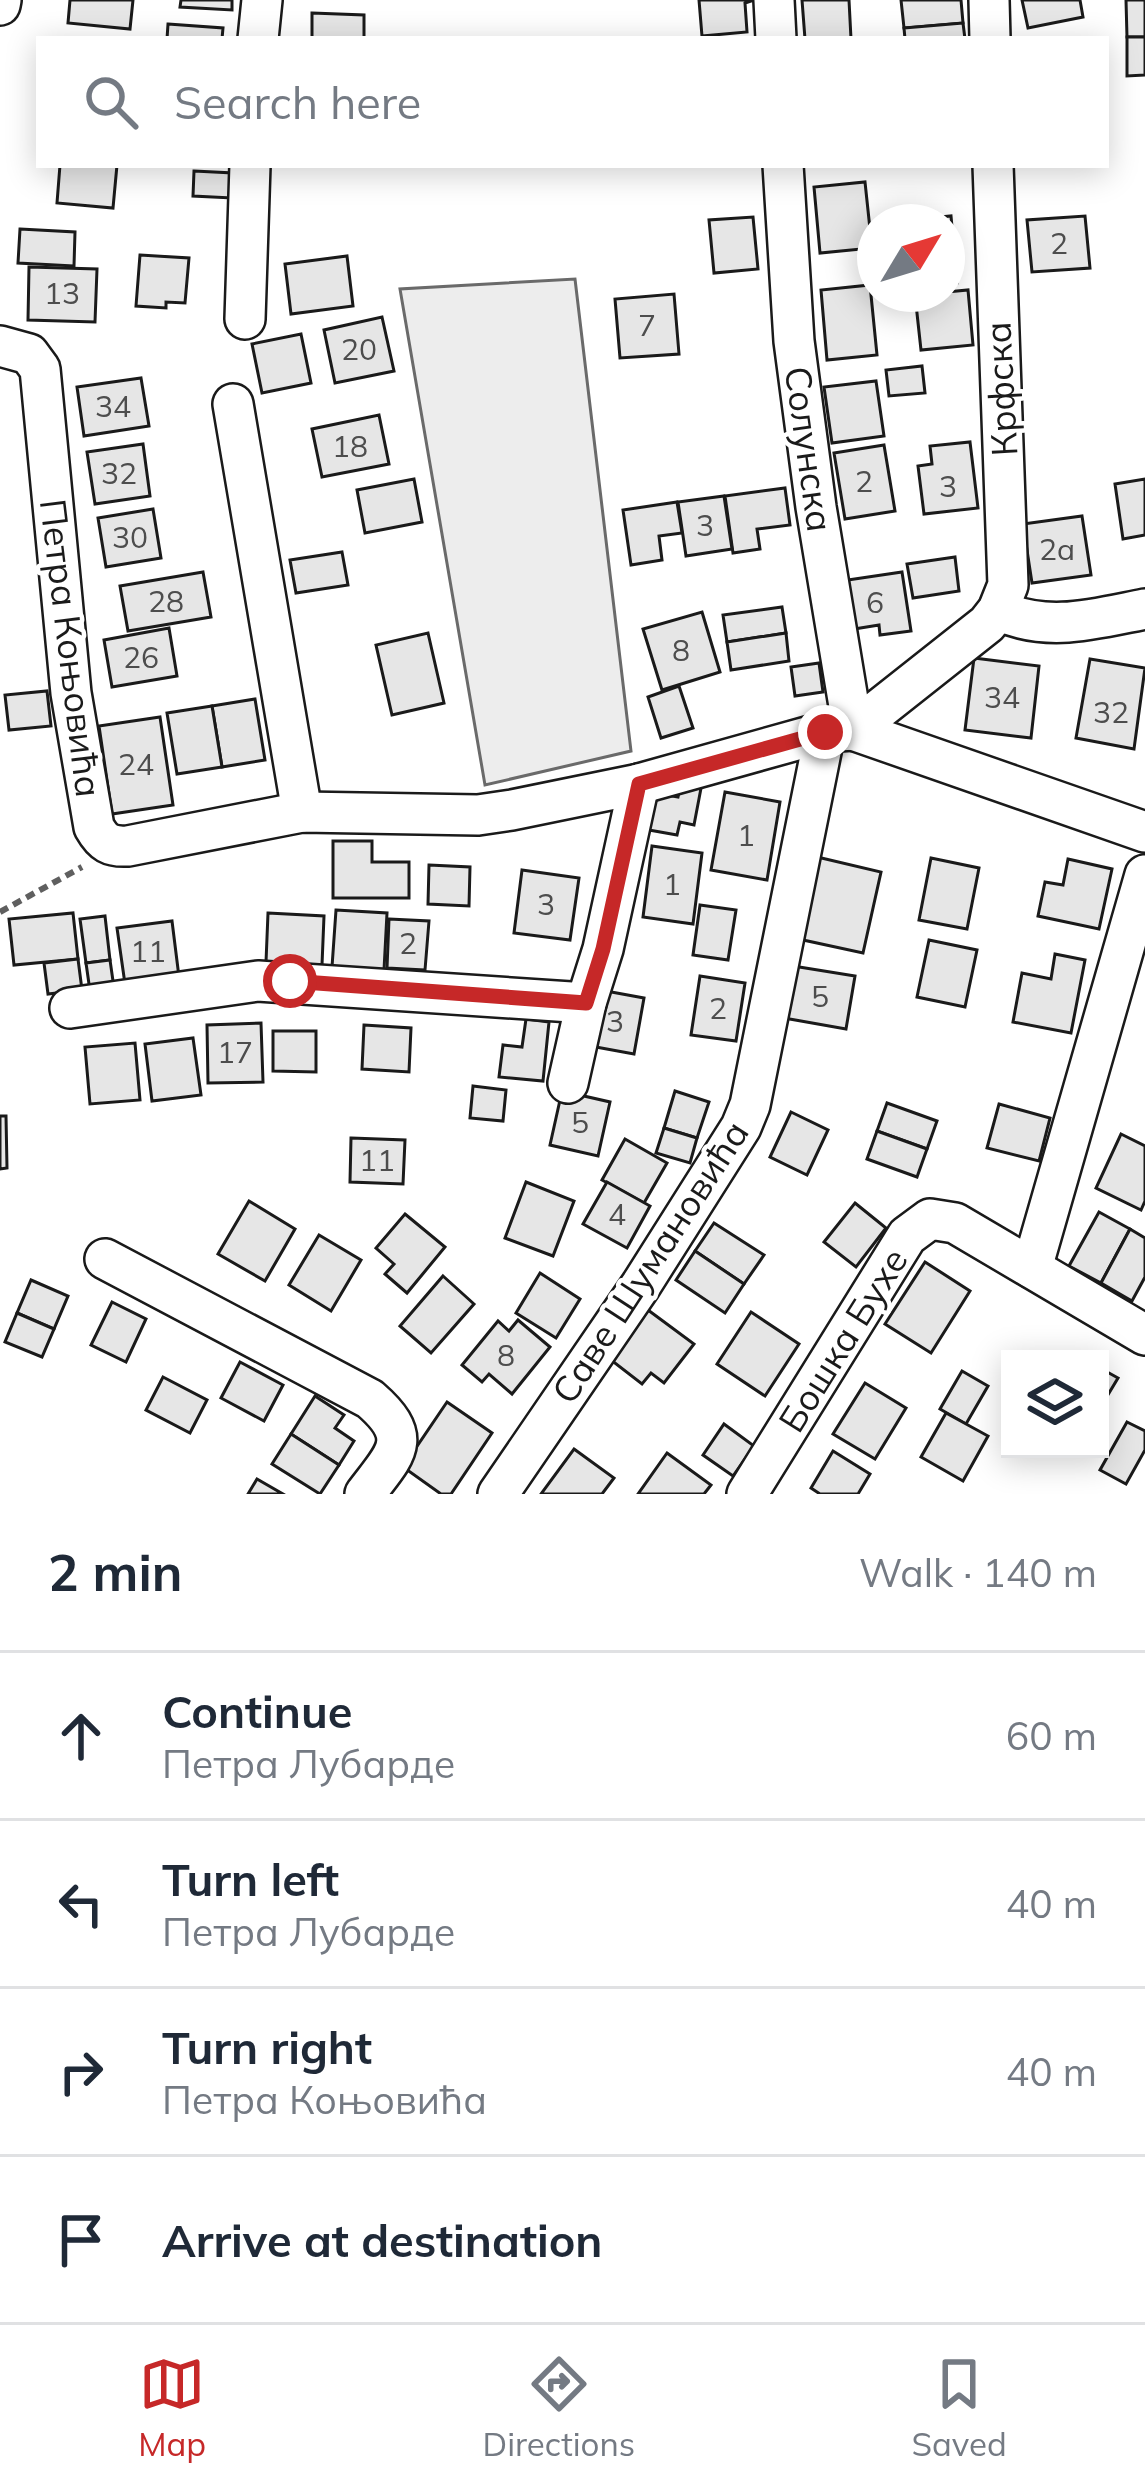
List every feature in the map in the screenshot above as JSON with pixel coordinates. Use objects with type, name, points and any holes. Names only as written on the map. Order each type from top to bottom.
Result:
[{"type":"street","points":[[258,36],[262,0]]},
{"type":"street","points":[[774,0],[776,36]]},
{"type":"street","points":[[988,0],[990,36]]},
{"type":"street","points":[[244,319],[250,168]]},
{"type":"street","name":"Солунска","points":[[783,168],[794,340],[839,731]]},
{"type":"street","name":"Крфска","points":[[993,168],[1008,585],[998,610]]},
{"type":"street","name":"Петра Коњовића","points":[[0,346],[29,354],[40,369],[71,693],[94,827],[107,845],[128,846],[302,812],[478,815],[639,784],[839,731]]},
{"type":"street","points":[[233,404],[302,812]]},
{"type":"street","points":[[839,731],[987,624],[998,610],[1031,623],[1069,624],[1145,609]]},
{"type":"street","points":[[839,731],[1145,832]]},
{"type":"street","name":"Саве Шумановића","points":[[498,1494],[729,1149],[751,1105],[839,731]]},
{"type":"street","points":[[568,1083],[639,784]]},
{"type":"street","points":[[1032,1268],[1145,875]]},
{"type":"street","points":[[70,1008],[258,981],[586,1003]]},
{"type":"street","name":"Бошка Бухе","points":[[747,1494],[907,1236],[930,1219],[955,1223],[1145,1335]]},
{"type":"street","points":[[105,1258],[370,1399],[388,1414],[397,1435],[397,1451],[365,1494]]},
{"type":"path","points":[[0,912],[79,870],[107,845]]},
{"type":"shaded area","points":[[575,279],[631,751],[485,785],[400,289]]},
{"type":"building","points":[[70,0],[133,0],[130,29],[68,23]]},
{"type":"building","points":[[181,0],[232,0],[232,10],[180,7]]},
{"type":"building","points":[[699,0],[754,0],[745,3],[747,32],[702,36]]},
{"type":"building","points":[[802,0],[849,0],[851,36],[805,36]]},
{"type":"building","points":[[901,0],[961,0],[963,23],[904,28]]},
{"type":"building","points":[[1022,0],[1080,0],[1083,17],[1028,28]]},
{"type":"building","points":[[1126,0],[1145,0],[1145,37],[1127,37]]},
{"type":"building","points":[[312,13],[364,15],[364,36],[312,36]]},
{"type":"building","points":[[963,23],[965,36],[905,36],[904,28]]},
{"type":"building","points":[[168,24],[223,28],[222,36],[167,36]]},
{"type":"building","points":[[1127,37],[1145,37],[1145,75],[1127,76]]},
{"type":"building","points":[[60,168],[117,168],[113,208],[57,203]]},
{"type":"building","points":[[194,171],[233,173],[232,198],[193,196]]},
{"type":"building","points":[[865,182],[867,204],[857,204],[857,249],[820,253],[814,187]]},
{"type":"building","points":[[1085,216],[1090,268],[1032,272],[1027,220]]},
{"type":"building","points":[[753,217],[758,269],[714,273],[709,220]]},
{"type":"building","points":[[20,229],[75,232],[74,266],[18,263]]},
{"type":"building","points":[[140,255],[189,258],[185,303],[166,302],[166,308],[136,306]]},
{"type":"building","points":[[347,256],[353,306],[291,314],[285,264]]},
{"type":"building","points":[[29,267],[97,269],[95,322],[28,320]]},
{"type":"building","points":[[857,286],[857,312],[873,312],[877,355],[827,360],[821,290]]},
{"type":"building","points":[[965,290],[973,345],[921,350],[917,312],[965,312]]},
{"type":"building","points":[[674,294],[679,354],[620,358],[615,299]]},
{"type":"building","points":[[382,317],[394,371],[335,383],[324,330]]},
{"type":"building","points":[[301,334],[311,383],[262,393],[252,344]]},
{"type":"building","points":[[922,366],[925,393],[889,396],[886,370]]},
{"type":"building","points":[[141,378],[149,426],[84,436],[77,387]]},
{"type":"building","points":[[876,381],[884,436],[832,443],[824,387]]},
{"type":"building","points":[[379,415],[389,464],[322,477],[312,429]]},
{"type":"building","points":[[970,442],[978,508],[924,514],[918,466],[932,464],[930,446]]},
{"type":"building","points":[[143,444],[150,496],[95,504],[87,452]]},
{"type":"building","points":[[884,445],[895,511],[845,519],[834,453]]},
{"type":"building","points":[[414,479],[422,522],[365,533],[357,490]]},
{"type":"building","points":[[1145,479],[1145,535],[1123,539],[1115,484]]},
{"type":"building","points":[[785,488],[790,525],[757,529],[760,549],[733,553],[725,496]]},
{"type":"building","points":[[724,496],[732,549],[686,556],[678,502]]},
{"type":"building","points":[[677,502],[682,533],[659,536],[662,560],[631,565],[623,510]]},
{"type":"building","points":[[153,509],[161,558],[106,567],[98,518]]},
{"type":"building","points":[[1082,516],[1091,575],[1032,583],[1023,524]]},
{"type":"building","points":[[342,552],[348,585],[296,593],[290,560]]},
{"type":"building","points":[[955,557],[959,591],[913,598],[907,564]]},
{"type":"building","points":[[203,572],[211,617],[128,631],[120,586]]},
{"type":"building","points":[[902,572],[911,631],[880,635],[879,625],[848,630],[841,581]]},
{"type":"building","points":[[782,607],[786,633],[727,642],[723,615]]},
{"type":"building","points":[[702,612],[720,672],[662,690],[643,629]]},
{"type":"building","points":[[169,628],[177,676],[112,687],[104,640]]},
{"type":"building","points":[[428,633],[444,703],[392,715],[376,645]]},
{"type":"building","points":[[786,633],[789,661],[731,670],[727,642]]},
{"type":"building","points":[[974,658],[1039,666],[1031,738],[965,730]]},
{"type":"building","points":[[1090,659],[1145,668],[1134,749],[1076,738]]},
{"type":"building","points":[[819,663],[823,692],[795,696],[791,667]]},
{"type":"building","points":[[679,686],[693,728],[661,738],[648,697]]},
{"type":"building","points":[[47,691],[51,726],[9,730],[5,695]]},
{"type":"building","points":[[255,699],[265,760],[222,767],[212,706]]},
{"type":"building","points":[[212,706],[222,767],[177,774],[167,713]]},
{"type":"building","points":[[160,717],[173,805],[112,814],[99,726]]},
{"type":"building","points":[[682,779],[702,783],[694,825],[680,822],[677,835],[649,830],[655,793],[678,797]]},
{"type":"building","points":[[725,792],[780,802],[767,880],[711,870]]},
{"type":"building","points":[[333,841],[372,841],[372,862],[409,862],[409,898],[333,898]]},
{"type":"building","points":[[652,846],[702,853],[693,924],[643,917]]},
{"type":"building","points":[[813,856],[881,872],[863,953],[794,938]]},
{"type":"building","points":[[931,858],[979,868],[967,929],[919,920]]},
{"type":"building","points":[[1068,859],[1112,869],[1099,929],[1038,916],[1045,882],[1063,885]]},
{"type":"building","points":[[429,865],[470,867],[469,906],[428,904]]},
{"type":"building","points":[[522,870],[579,878],[570,940],[514,933]]},
{"type":"building","points":[[700,905],[736,910],[728,960],[693,955]]},
{"type":"building","points":[[336,910],[387,913],[384,970],[332,967]]},
{"type":"building","points":[[73,913],[78,959],[14,965],[9,919]]},
{"type":"building","points":[[268,913],[324,916],[322,965],[266,962]]},
{"type":"building","points":[[105,916],[110,960],[86,963],[80,919]]},
{"type":"building","points":[[389,919],[429,921],[425,970],[387,968]]},
{"type":"building","points":[[172,921],[179,977],[125,984],[117,928]]},
{"type":"building","points":[[929,940],[977,950],[965,1007],[917,997]]},
{"type":"building","points":[[1055,954],[1085,960],[1071,1033],[1013,1022],[1022,973],[1051,979]]},
{"type":"building","points":[[78,959],[82,990],[48,994],[44,963]]},
{"type":"building","points":[[110,960],[115,995],[91,998],[86,963]]},
{"type":"building","points":[[793,966],[855,976],[846,1029],[784,1018]]},
{"type":"building","points":[[700,976],[745,983],[736,1041],[691,1035]]},
{"type":"building","points":[[595,989],[644,998],[634,1054],[585,1045]]},
{"type":"building","points":[[526,1019],[549,1022],[543,1081],[499,1077],[503,1045],[522,1047]]},
{"type":"building","points":[[261,1023],[263,1082],[208,1083],[207,1025]]},
{"type":"building","points":[[364,1025],[411,1028],[409,1072],[362,1069]]},
{"type":"building","points":[[273,1031],[316,1031],[316,1072],[273,1071]]},
{"type":"building","points":[[193,1038],[201,1095],[152,1101],[145,1044]]},
{"type":"building","points":[[135,1043],[140,1100],[90,1104],[85,1047]]},
{"type":"building","points":[[473,1086],[506,1090],[503,1121],[470,1118]]},
{"type":"building","points":[[562,1091],[610,1102],[598,1156],[550,1145]]},
{"type":"building","points":[[675,1091],[709,1102],[697,1138],[664,1128]]},
{"type":"building","points":[[887,1103],[937,1121],[927,1149],[877,1131]]},
{"type":"building","points":[[999,1104],[1050,1118],[1039,1161],[987,1148]]},
{"type":"building","points":[[791,1112],[828,1130],[807,1175],[770,1157]]},
{"type":"building","points":[[0,1116],[6,1116],[7,1168],[0,1169]]},
{"type":"building","points":[[664,1128],[697,1138],[690,1163],[656,1153]]},
{"type":"building","points":[[877,1131],[927,1149],[917,1177],[867,1159]]},
{"type":"building","points":[[1121,1134],[1145,1146],[1141,1210],[1096,1188]]},
{"type":"building","points":[[351,1138],[405,1140],[403,1184],[350,1182]]},
{"type":"building","points":[[625,1139],[667,1163],[644,1203],[602,1180]]},
{"type":"building","points":[[526,1182],[574,1201],[553,1256],[505,1238]]},
{"type":"building","points":[[607,1182],[650,1206],[627,1248],[583,1224]]},
{"type":"building","points":[[249,1201],[295,1229],[265,1281],[218,1254]]},
{"type":"building","points":[[855,1203],[886,1228],[856,1267],[824,1242]]},
{"type":"building","points":[[1099,1212],[1130,1229],[1101,1283],[1069,1266]]},
{"type":"building","points":[[405,1214],[445,1247],[407,1293],[385,1274],[394,1264],[376,1248]]},
{"type":"building","points":[[714,1223],[764,1255],[744,1284],[695,1251]]},
{"type":"building","points":[[1130,1229],[1145,1238],[1145,1277],[1132,1301],[1101,1283]]},
{"type":"building","points":[[319,1235],[361,1260],[331,1311],[289,1285]]},
{"type":"building","points":[[695,1251],[744,1284],[725,1313],[676,1280]]},
{"type":"building","points":[[925,1262],[970,1291],[931,1353],[885,1324]]},
{"type":"building","points":[[540,1273],[580,1299],[556,1338],[516,1313]]},
{"type":"building","points":[[443,1276],[474,1304],[431,1353],[400,1326]]},
{"type":"building","points":[[31,1280],[68,1296],[54,1329],[17,1313]]},
{"type":"building","points":[[112,1302],[146,1319],[126,1362],[91,1345]]},
{"type":"building","points":[[648,1310],[694,1344],[664,1383],[651,1373],[642,1384],[611,1360]]},
{"type":"building","points":[[751,1312],[799,1344],[765,1396],[717,1364]]},
{"type":"building","points":[[17,1313],[54,1329],[42,1357],[5,1342]]},
{"type":"building","points":[[518,1320],[550,1347],[512,1394],[489,1374],[482,1382],[462,1365],[498,1321],[509,1331]]},
{"type":"building","points":[[240,1362],[283,1385],[264,1421],[221,1398]]},
{"type":"building","points":[[962,1371],[988,1386],[966,1424],[940,1409]]},
{"type":"building","points":[[163,1377],[207,1400],[190,1433],[146,1410]]},
{"type":"building","points":[[865,1383],[906,1408],[875,1459],[833,1434]]},
{"type":"building","points":[[315,1396],[344,1415],[335,1428],[354,1441],[339,1465],[291,1434]]},
{"type":"building","points":[[447,1402],[492,1433],[451,1494],[441,1494],[403,1467]]},
{"type":"building","points":[[946,1413],[988,1436],[963,1481],[921,1457]]},
{"type":"building","points":[[1127,1422],[1145,1431],[1145,1450],[1126,1484],[1100,1470]]},
{"type":"building","points":[[724,1424],[754,1446],[733,1476],[703,1455]]},
{"type":"building","points":[[291,1434],[339,1465],[320,1494],[272,1464]]},
{"type":"building","points":[[574,1449],[614,1478],[602,1494],[541,1494]]},
{"type":"building","points":[[833,1451],[870,1474],[858,1494],[820,1494],[811,1488]]},
{"type":"building","points":[[667,1453],[711,1485],[704,1494],[638,1494]]},
{"type":"building","points":[[257,1479],[283,1494],[248,1494]]},
{"type":"route","points":[[290,981],[586,1003],[603,949],[639,784],[825,732]]}]
